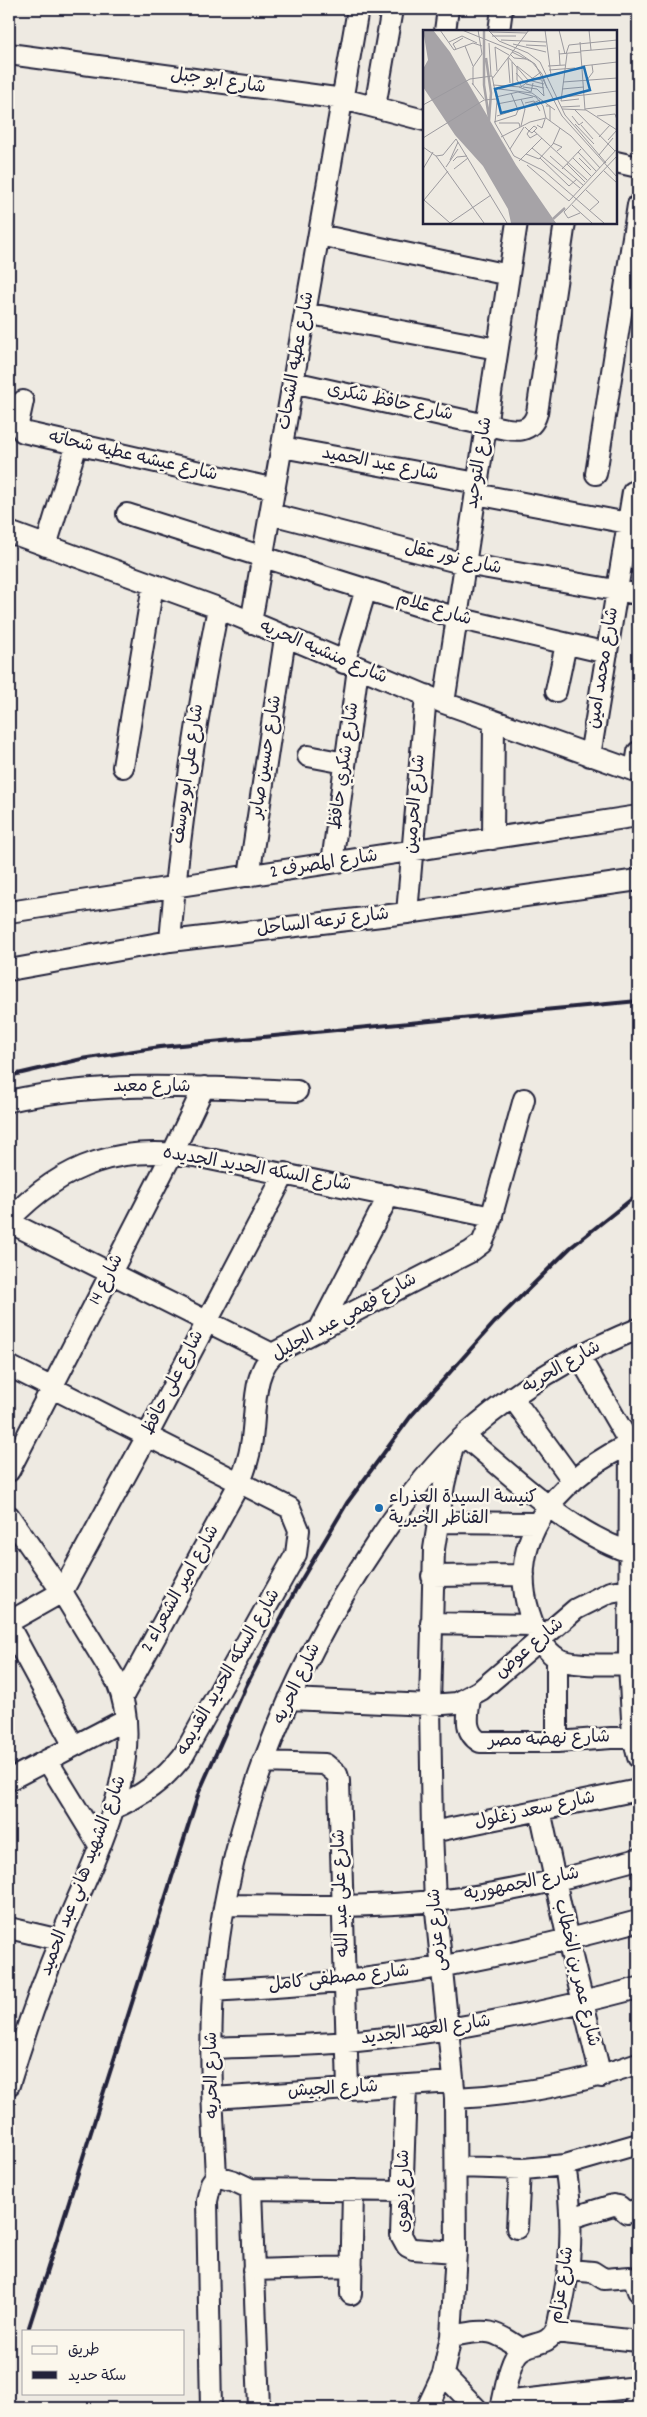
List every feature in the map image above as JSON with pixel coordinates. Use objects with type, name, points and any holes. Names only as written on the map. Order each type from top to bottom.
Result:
[{"type":"street","points":[[375,107],[392,9]]},
{"type":"street","points":[[444,30],[448,9]]},
{"type":"street","points":[[499,30],[502,9]]},
{"type":"street","name":"شارع عطيه الشحات","points":[[252,623],[343,99],[355,12]]},
{"type":"street","name":"شارع ابو جبل","points":[[9,54],[343,99],[423,120]]},
{"type":"street","points":[[617,162],[638,167]]},
{"type":"street","points":[[596,474],[638,205]]},
{"type":"street","name":"شارع التوحيد","points":[[435,699],[457,618],[517,224]]},
{"type":"street","name":"شارع حافظ شكرى","points":[[294,382],[486,425],[518,430],[528,429],[534,424],[565,224]]},
{"type":"street","points":[[319,235],[509,275]]},
{"type":"street","points":[[305,313],[498,348]]},
{"type":"street","name":"شارع عيشه عطيه شحاته","points":[[23,401],[18,424],[23,432],[275,489]]},
{"type":"street","points":[[46,546],[77,444]]},
{"type":"street","name":"شارع عبد الحميد","points":[[282,447],[476,488],[633,524]]},
{"type":"street","name":"شارع محمد امين","points":[[590,756],[617,591],[633,524],[633,492]]},
{"type":"street","name":"شارع علام","points":[[127,514],[457,618],[607,653]]},
{"type":"street","name":"شارع نور عقل","points":[[271,514],[465,564],[638,594]]},
{"type":"street","name":"شارع منشيه الحريه","points":[[9,532],[218,608],[285,638],[494,722],[590,756],[637,765]]},
{"type":"street","points":[[123,767],[153,585]]},
{"type":"street","name":"شارع شكري حافظ","points":[[332,863],[345,763],[351,665],[366,589]]},
{"type":"street","name":"شارع على ابو يوسف","points":[[170,942],[186,785],[199,701],[218,608]]},
{"type":"street","name":"شارع حسين صابر","points":[[249,876],[285,638]]},
{"type":"street","points":[[556,691],[566,644]]},
{"type":"street","name":"شارع الحرمين","points":[[407,914],[413,851],[435,699]]},
{"type":"street","points":[[493,839],[494,722]]},
{"type":"street","points":[[308,756],[345,763]]},
{"type":"street","name":"شارع المصرف 2","points":[[9,912],[638,816]]},
{"type":"street","name":"شارع ترعه الساحل","points":[[9,970],[170,942],[407,914],[638,880]]},
{"type":"street","name":"شارع معبد","points":[[9,1101],[59,1091],[104,1087],[166,1085],[296,1091]]},
{"type":"street","name":"شارع 14","points":[[9,1471],[173,1152],[204,1087]]},
{"type":"street","name":"شارع فهمي عبد الجليل","points":[[240,1482],[251,1444],[262,1370],[272,1354],[476,1248],[486,1237],[524,1099]]},
{"type":"street","name":"شارع السكه الحديد الجديده","points":[[9,1221],[44,1187],[66,1174],[116,1155],[144,1152],[173,1152],[284,1173],[492,1217]]},
{"type":"street","name":"شارع على حافظ","points":[[62,1592],[147,1436],[284,1173]]},
{"type":"street","points":[[319,1330],[389,1195]]},
{"type":"street","points":[[9,1221],[272,1354]]},
{"type":"street","name":"شارع الحريه","points":[[211,2408],[207,2201],[211,2183],[216,2176],[211,2048],[213,1991],[225,1905],[249,1805],[263,1762],[288,1699],[312,1651],[360,1567],[417,1488],[458,1442],[512,1397],[579,1356],[638,1329]]},
{"type":"street","points":[[579,1356],[634,1442],[633,1587],[638,1757]]},
{"type":"street","points":[[9,1366],[240,1482]]},
{"type":"street","points":[[512,1397],[573,1481]]},
{"type":"street","points":[[458,1442],[587,1534],[633,1554]]},
{"type":"street","name":"شارع عزمى","points":[[427,2408],[443,2374],[451,2336],[456,2252],[454,2090],[436,1901],[432,1832],[430,1705],[432,1576],[438,1522],[458,1442]]},
{"type":"street","points":[[634,1442],[600,1461],[573,1481],[548,1505],[536,1523],[527,1548],[524,1575],[526,1601],[538,1633],[557,1659],[568,1663],[634,1664]]},
{"type":"street","name":"شارع السكه الحديد القديمه","points":[[112,1808],[133,1800],[152,1788],[169,1774],[183,1756],[296,1554],[299,1530],[290,1508],[240,1482]]},
{"type":"street","name":"شارع امير الشعراء 2","points":[[123,1696],[240,1482]]},
{"type":"street","name":"شارع الشهيد هاني عبد الحميد","points":[[9,1516],[62,1592],[117,1682],[123,1696],[126,1719],[125,1765],[120,1788],[60,1940],[9,2085]]},
{"type":"street","points":[[438,1522],[536,1523]]},
{"type":"street","points":[[432,1576],[524,1575]]},
{"type":"street","name":"شارع عوض","points":[[288,1699],[430,1705],[457,1703],[470,1698],[538,1633],[576,1609],[610,1592],[633,1587]]},
{"type":"street","points":[[9,1622],[62,1592]]},
{"type":"street","points":[[431,1623],[538,1633]]},
{"type":"street","points":[[9,1626],[74,1746]]},
{"type":"street","points":[[556,1742],[557,1659]]},
{"type":"street","name":"شارع نهضه مصر","points":[[470,1698],[468,1726],[474,1739],[480,1742],[556,1742],[636,1736]]},
{"type":"street","points":[[9,1780],[126,1719]]},
{"type":"street","points":[[47,1760],[98,1845]]},
{"type":"street","name":"شارع على عبد الله","points":[[263,1762],[325,1764],[337,1774],[339,1781],[348,2090]]},
{"type":"street","name":"شارع سعد زغلول","points":[[432,1832],[638,1790]]},
{"type":"street","name":"شارع عمر بن الخطاب","points":[[540,1810],[582,2003],[601,2077]]},
{"type":"street","name":"شارع الجمهوريه","points":[[225,1905],[343,1908],[436,1901],[555,1881],[638,1859]]},
{"type":"street","name":"شارع مصطفى كامل","points":[[213,1991],[345,1981],[441,1967],[568,1940],[638,1921]]},
{"type":"street","points":[[9,1928],[60,1940]]},
{"type":"street","name":"شارع العهد الجديد","points":[[211,2048],[347,2042],[447,2029],[582,2003],[638,1988]]},
{"type":"street","name":"شارع الجيش","points":[[212,2098],[406,2086],[514,2094],[601,2077],[638,2064]]},
{"type":"street","name":"شارع زهوى","points":[[406,2086],[401,2235],[407,2246],[419,2250],[456,2252]]},
{"type":"street","points":[[456,2167],[520,2169],[566,2166],[638,2144]]},
{"type":"street","name":"شارع عزام","points":[[520,2349],[545,2342],[555,2332],[569,2270],[572,2218],[566,2166]]},
{"type":"street","points":[[517,2228],[520,2169]]},
{"type":"street","points":[[216,2176],[234,2181],[251,2189],[402,2191]]},
{"type":"street","points":[[251,2189],[259,2408]]},
{"type":"street","points":[[352,2294],[353,2190]]},
{"type":"street","points":[[572,2218],[613,2205],[619,2206],[627,2213],[636,2210]]},
{"type":"street","points":[[254,2270],[352,2267]]},
{"type":"street","points":[[569,2270],[593,2272],[604,2279],[630,2277],[634,2280],[638,2291]]},
{"type":"street","points":[[451,2336],[490,2331],[504,2337],[520,2349],[515,2357],[502,2405],[638,2387]]},
{"type":"street","points":[[555,2332],[638,2341]]},
{"type":"street","points":[[443,2374],[476,2408]]},
{"type":"railway","points":[[9,1076],[82,1059],[160,1047],[638,1001]]},
{"type":"railway","points":[[29,2327],[199,1792],[246,1686],[296,1589],[347,1503],[411,1416],[494,1323],[570,1248],[638,1194]]},
{"type":"place","name":"كنيسة السيدة العذراء القناطر الخيرية","points":[[379,1508]]}]
